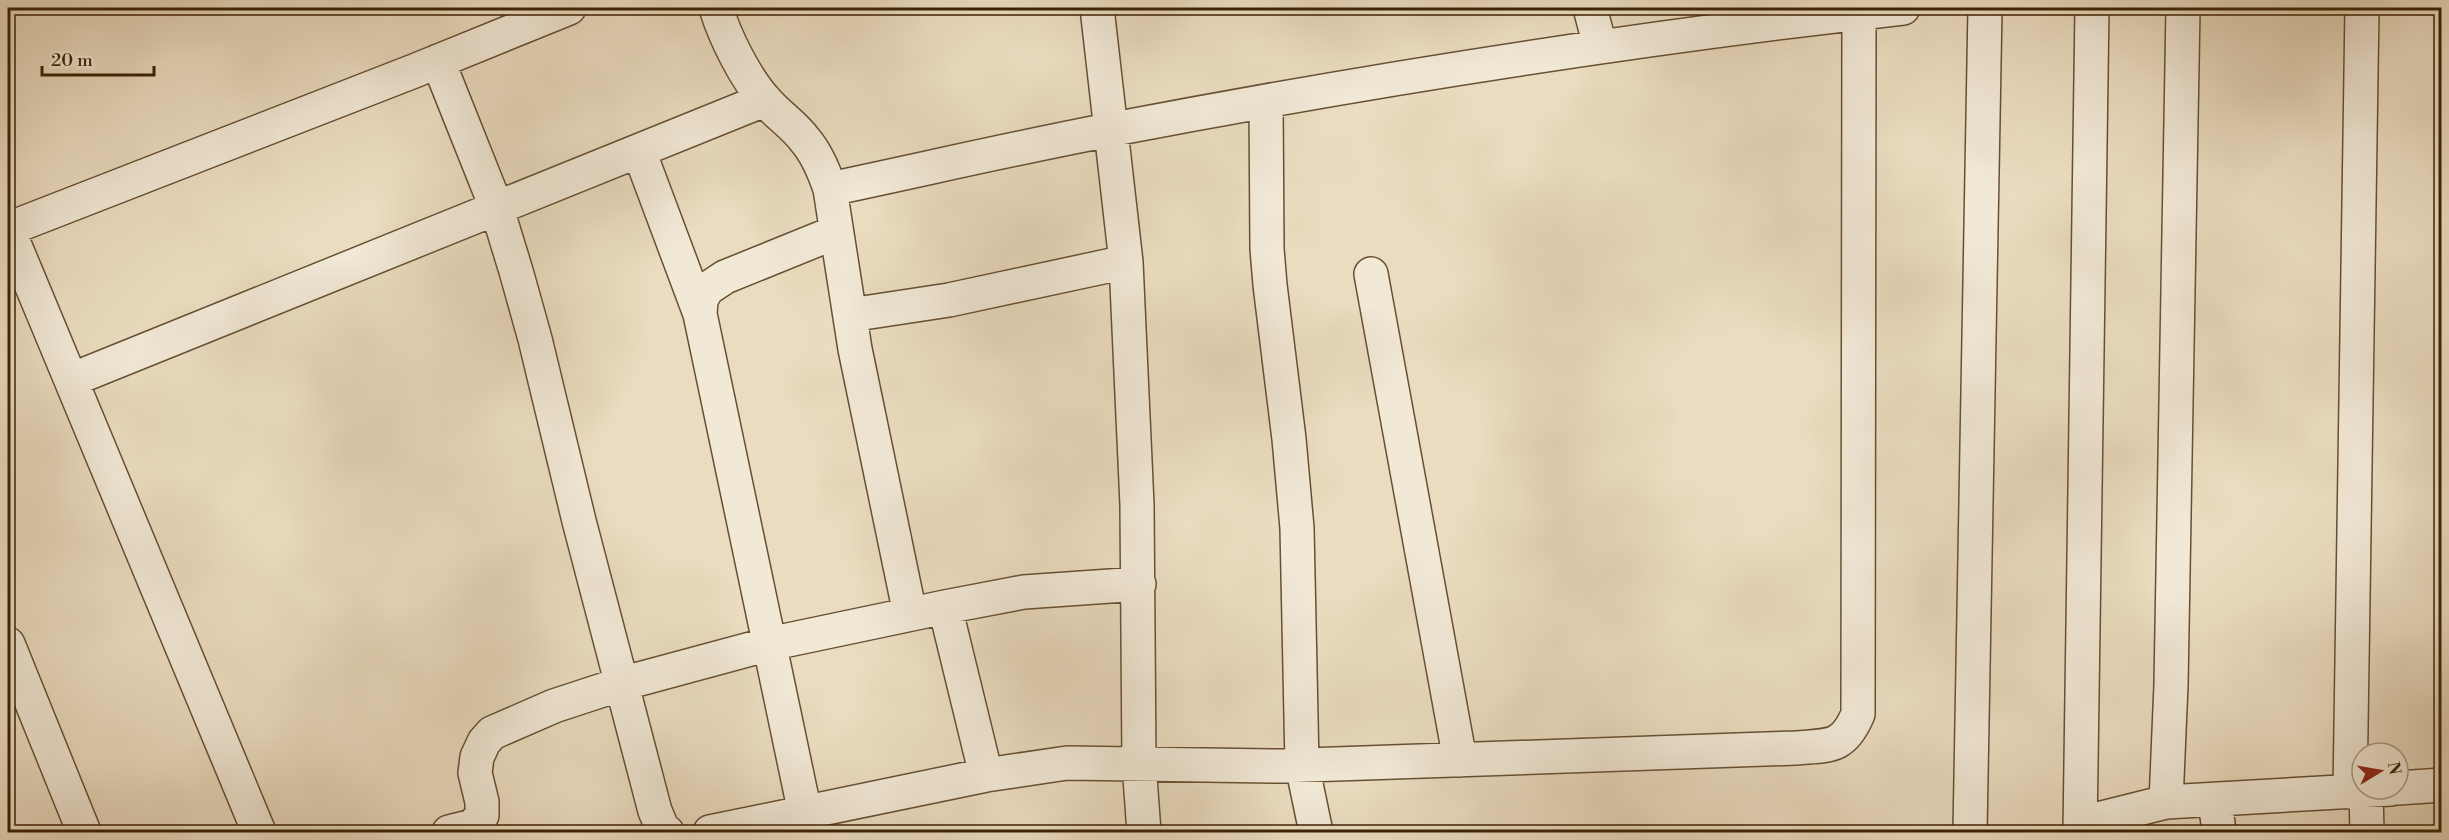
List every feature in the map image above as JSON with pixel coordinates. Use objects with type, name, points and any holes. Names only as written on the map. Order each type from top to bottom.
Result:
[{"type":"street","points":[[259,832],[8,229],[438,62],[569,8]]},
{"type":"street","points":[[716,8],[734,52],[764,100],[805,139],[822,167],[830,189],[850,315],[879,469],[910,614]]},
{"type":"street","points":[[1097,8],[1126,262],[1138,584],[1139,764],[1144,832]]},
{"type":"street","points":[[1590,8],[1600,46]]},
{"type":"street","points":[[830,189],[1112,129],[1266,101],[1600,46],[1903,8]]},
{"type":"street","points":[[1970,832],[1985,8]]},
{"type":"street","points":[[2080,832],[2092,8]]},
{"type":"street","points":[[2166,802],[2171,684],[2183,8]]},
{"type":"street","points":[[2362,8],[2375,741]]},
{"type":"street","points":[[710,832],[986,775],[1067,763],[1302,765],[1828,746],[1842,741],[1851,732],[1858,714],[1859,13]]},
{"type":"street","points":[[438,62],[497,209],[538,350],[579,521],[655,811],[665,832]]},
{"type":"street","points":[[71,380],[764,100]]},
{"type":"street","points":[[1266,101],[1267,249],[1297,528],[1302,765],[1316,832]]},
{"type":"street","points":[[639,151],[700,314],[805,813]]},
{"type":"street","points":[[700,314],[701,300],[707,289],[725,278],[836,232]]},
{"type":"street","points":[[850,315],[949,300],[1126,262]]},
{"type":"street","points":[[1371,274],[1460,760]]},
{"type":"street","points":[[449,832],[485,824],[475,773],[477,758],[484,742],[492,733],[554,706],[621,684],[770,644],[910,614],[1024,592],[1138,584]]},
{"type":"street","points":[[945,607],[986,775]]},
{"type":"street","points":[[8,644],[84,832]]},
{"type":"street","points":[[2410,787],[2442,785]]},
{"type":"street","points":[[2080,832],[2090,821],[2166,802],[2350,792]]},
{"type":"street","points":[[2215,801],[2219,832]]},
{"type":"street","points":[[2367,832],[2374,801]]}]
